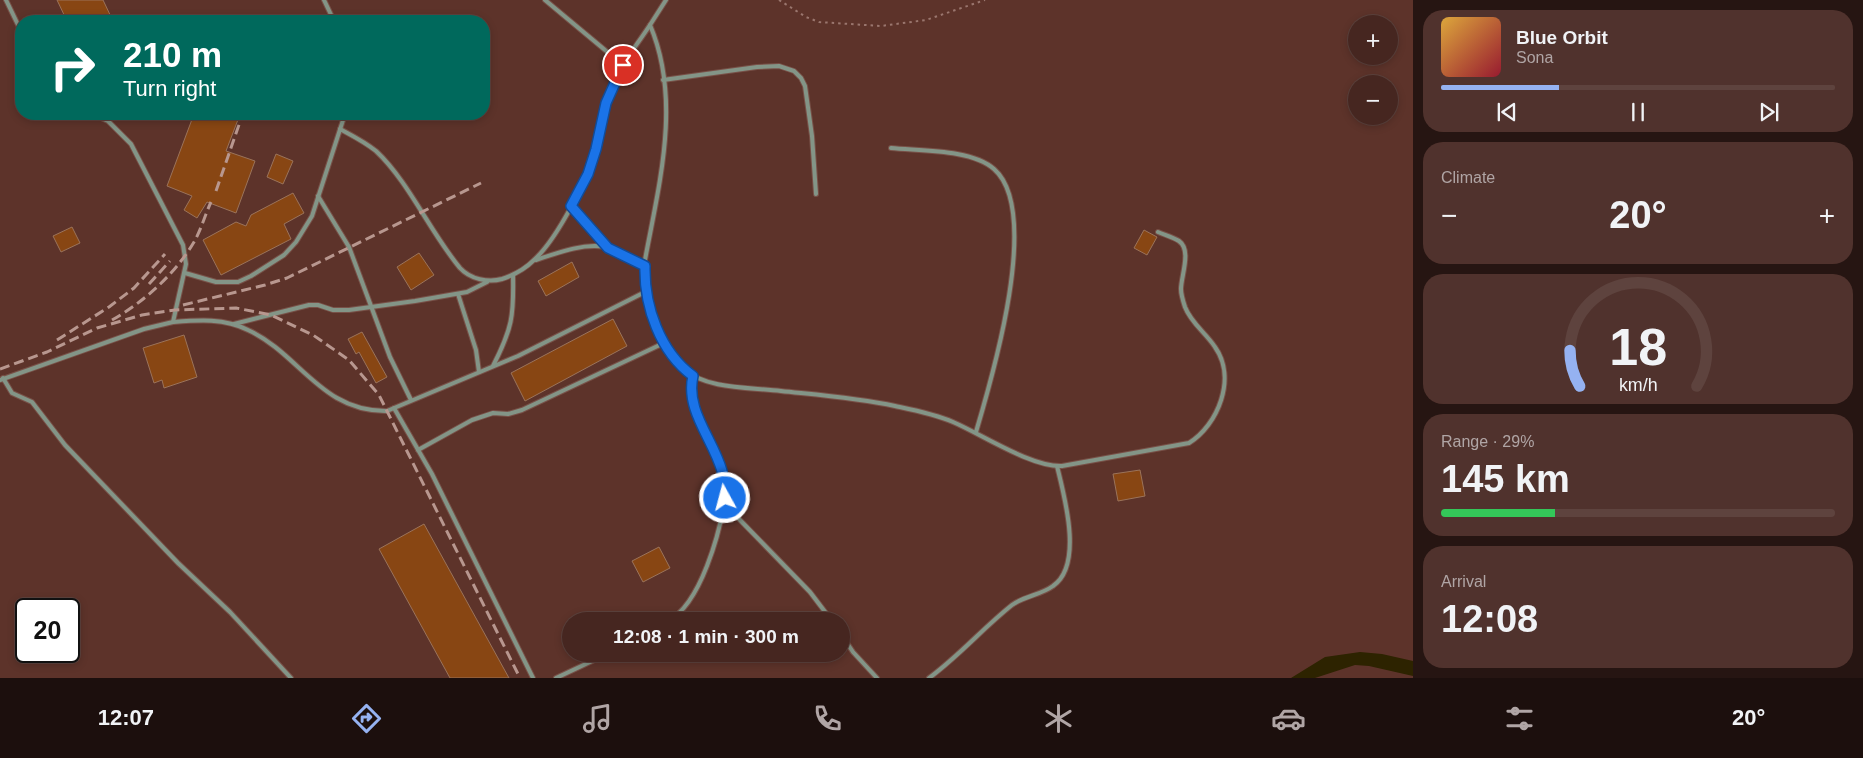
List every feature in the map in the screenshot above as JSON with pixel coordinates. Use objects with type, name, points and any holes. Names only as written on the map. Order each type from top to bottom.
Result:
[{"type":"lane","points":[[6,0],[15,19]]},
{"type":"lane","points":[[324,0],[331,15]]},
{"type":"lane","points":[[545,0],[623,65]]},
{"type":"lane","points":[[340,129],[368,145],[386,161],[441,244],[462,270],[470,276],[489,281],[513,275],[534,261],[544,250],[571,206],[588,174],[596,149],[606,103],[623,65],[666,0]]},
{"type":"lane","points":[[650,25],[661,58],[666,129],[663,161],[645,266],[647,291],[650,307],[664,344],[676,362],[693,376],[704,381],[891,406],[924,413],[951,421],[1037,462],[1057,466],[1189,443],[1204,432],[1211,423],[1219,405],[1224,378],[1220,355],[1189,315],[1182,297],[1185,249],[1179,241],[1158,232]]},
{"type":"lane","points":[[663,80],[757,67],[779,66],[794,71],[801,78],[805,86],[812,136],[816,194]]},
{"type":"lane","points":[[106,120],[131,144],[186,254],[185,272],[173,322]]},
{"type":"lane","points":[[185,272],[227,284],[251,276],[284,255],[296,242],[312,216],[343,120]]},
{"type":"lane","points":[[892,148],[948,153],[968,157],[993,168],[1006,185],[1013,217],[1014,267],[1001,341],[976,432]]},
{"type":"lane","points":[[318,196],[349,248],[390,356],[411,400]]},
{"type":"lane","points":[[571,206],[608,248],[645,266]]},
{"type":"lane","points":[[534,261],[580,248],[608,248]]},
{"type":"lane","points":[[493,367],[509,332],[512,316],[513,275]]},
{"type":"lane","points":[[234,324],[309,305],[341,310],[458,294],[467,292],[489,281]]},
{"type":"lane","points":[[291,678],[230,612],[178,563],[65,445],[32,402],[12,393],[2,379],[144,329],[173,322],[199,320],[234,324],[262,338],[334,397],[365,409],[387,410],[518,356],[647,291]]},
{"type":"lane","points":[[458,294],[476,350],[479,372]]},
{"type":"lane","points":[[418,450],[472,420],[493,413],[508,414],[522,410],[664,344]]},
{"type":"lane","points":[[681,612],[694,594],[721,522],[725,498],[722,472],[693,404],[691,384],[693,376]]},
{"type":"lane","points":[[394,408],[473,555],[533,678]]},
{"type":"lane","points":[[929,678],[961,652],[1012,605],[1052,587],[1062,577],[1068,557],[1070,537],[1068,511],[1057,466]]},
{"type":"lane","points":[[725,498],[739,519],[810,592],[825,612]]},
{"type":"lane","points":[[850,648],[877,678]]},
{"type":"lane","points":[[556,678],[590,662]]},
{"type":"path","points":[[779,0],[806,17],[819,22],[881,26],[926,20],[985,0]]},
{"type":"shaded area","points":[[1360,652],[1382,654],[1413,661],[1413,676],[1369,666],[1355,665],[1315,678],[1291,678],[1325,657]]},
{"type":"building","points":[[57,0],[103,0],[110,15],[64,15]]},
{"type":"building","points":[[192,120],[238,120],[226,151],[255,161],[236,213],[207,202],[197,218],[184,210],[192,196],[167,186]]},
{"type":"building","points":[[276,154],[293,161],[283,184],[267,177]]},
{"type":"building","points":[[293,193],[304,213],[284,224],[291,239],[221,275],[203,240],[236,222],[246,226],[251,215]]},
{"type":"building","points":[[72,227],[80,243],[61,252],[53,236]]},
{"type":"building","points":[[1144,230],[1157,237],[1147,255],[1134,248]]},
{"type":"building","points":[[419,253],[434,275],[411,290],[397,267]]},
{"type":"building","points":[[572,262],[579,277],[546,296],[538,281]]},
{"type":"building","points":[[613,319],[627,346],[525,401],[511,373]]},
{"type":"building","points":[[362,332],[387,377],[376,383],[359,352],[356,354],[348,339]]},
{"type":"building","points":[[184,335],[197,377],[164,388],[162,380],[154,383],[143,348]]},
{"type":"building","points":[[1140,470],[1145,496],[1118,501],[1113,474]]},
{"type":"building","points":[[424,524],[509,678],[450,678],[379,549]]},
{"type":"building","points":[[659,547],[670,568],[643,582],[632,561]]},
{"type":"railway","points":[[216,191],[241,120]]},
{"type":"railway","points":[[183,305],[287,278],[481,183]]},
{"type":"railway","points":[[112,320],[147,296],[178,265],[196,237],[211,202]]},
{"type":"railway","points":[[57,340],[109,307],[134,288],[165,254]]},
{"type":"railway","points":[[149,284],[170,261]]},
{"type":"railway","points":[[0,369],[47,352],[97,328],[142,315],[175,310],[236,308],[271,315],[313,335],[349,360],[379,395],[520,678]]},
{"type":"route","points":[[623,65],[606,103],[596,149],[588,174],[571,206],[591,231],[608,248],[645,266],[650,307],[666,349],[682,368],[693,376],[691,395],[693,404],[720,466],[725,486],[725,498]]}]
